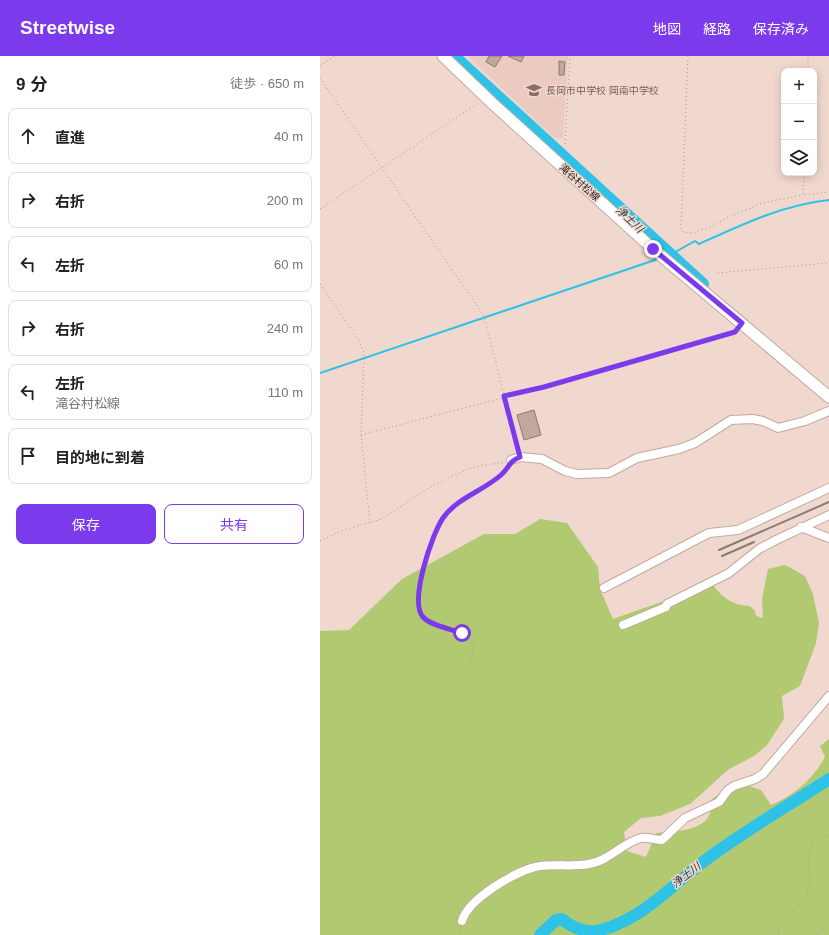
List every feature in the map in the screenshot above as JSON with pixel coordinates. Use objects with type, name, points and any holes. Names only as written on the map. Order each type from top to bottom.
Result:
[{"type":"main road","name":"滝谷村松線","points":[[443,56],[492,103],[668,262],[829,397]]},
{"type":"street","points":[[511,460],[520,457],[542,459],[565,471],[577,474],[609,473],[637,458],[680,449],[695,443],[731,420],[752,419],[763,421],[778,428],[805,422],[829,411]]},
{"type":"street","points":[[604,588],[709,533],[738,530],[829,488]]},
{"type":"street","points":[[623,625],[666,607],[667,604],[729,573],[759,549],[801,527],[829,515]]},
{"type":"street","points":[[801,527],[829,538]]},
{"type":"street","points":[[462,921],[464,913],[471,905],[515,874],[524,870],[540,866],[589,864],[603,860],[642,838],[662,840],[685,818],[719,802],[728,790],[734,786],[755,779],[763,774],[829,696]]},
{"type":"path","points":[[320,66],[334,56]]},
{"type":"path","points":[[565,144],[570,56]]},
{"type":"path","points":[[688,56],[682,184],[681,229],[683,232],[692,233],[713,226],[726,218],[763,203],[803,195],[829,192]]},
{"type":"path","points":[[808,56],[808,68]]},
{"type":"path","points":[[320,78],[484,316],[520,457]]},
{"type":"path","points":[[320,209],[478,103]]},
{"type":"path","points":[[803,195],[804,176]]},
{"type":"path","points":[[718,273],[829,263]]},
{"type":"path","points":[[320,284],[358,339],[364,352],[361,435],[370,523]]},
{"type":"path","points":[[361,435],[504,396],[544,387],[735,332],[742,323]]},
{"type":"path","points":[[320,541],[342,530],[382,519],[428,489],[471,468],[511,460]]},
{"type":"path","points":[[466,670],[471,660],[471,645],[462,633],[430,622],[423,617],[418,605],[420,578],[436,532],[443,518],[457,504],[502,474],[511,460]]},
{"type":"path","points":[[778,935],[784,918],[802,904],[807,895],[810,881],[808,864],[812,844],[829,835]]},
{"type":"path","points":[[817,935],[829,926]]},
{"type":"shaded area","name":"長岡市中学校 岡南中学校","points":[[468,56],[568,56],[563,139],[553,137]]},
{"type":"green space","points":[[540,519],[567,523],[598,567],[600,589],[613,619],[712,584],[728,600],[744,606],[750,606],[755,611],[756,616],[763,618],[762,599],[768,569],[785,565],[805,576],[813,594],[819,623],[816,643],[800,686],[782,696],[784,719],[767,745],[754,756],[729,769],[690,804],[660,816],[641,818],[624,832],[627,851],[646,857],[656,833],[679,831],[701,824],[707,819],[710,813],[711,800],[723,791],[749,786],[761,790],[771,805],[780,801],[802,786],[815,772],[825,757],[820,746],[829,739],[829,935],[320,935],[320,631],[349,630],[402,579],[484,534],[515,534]]},
{"type":"building","points":[[489,56],[502,56],[495,67],[486,62]]},
{"type":"building","points":[[508,56],[524,56],[521,62]]},
{"type":"building","points":[[559,61],[565,62],[564,75],[559,75]]},
{"type":"building","points":[[534,410],[541,435],[524,440],[517,415]]},
{"type":"waterway","name":"浄土川","points":[[454,56],[703,284]]},
{"type":"waterway","points":[[668,256],[695,241],[699,244],[746,223],[778,211],[795,206],[829,200]]},
{"type":"waterway","points":[[320,373],[658,259]]},
{"type":"waterway","name":"浄土川","points":[[540,935],[556,920],[562,919],[570,925],[586,931],[596,931],[616,925],[630,918],[657,900],[722,848],[829,779]]},
{"type":"railway","points":[[719,550],[829,502]]},
{"type":"railway","points":[[722,556],[754,542]]},
{"type":"place","name":"長岡市中学校 岡南中学校","points":[[534,90]]},
{"type":"route","points":[[462,633],[430,622],[423,617],[418,605],[420,578],[436,532],[443,518],[457,504],[502,474],[511,460],[520,457],[504,396],[544,387],[735,332],[742,323],[653,249]]}]
